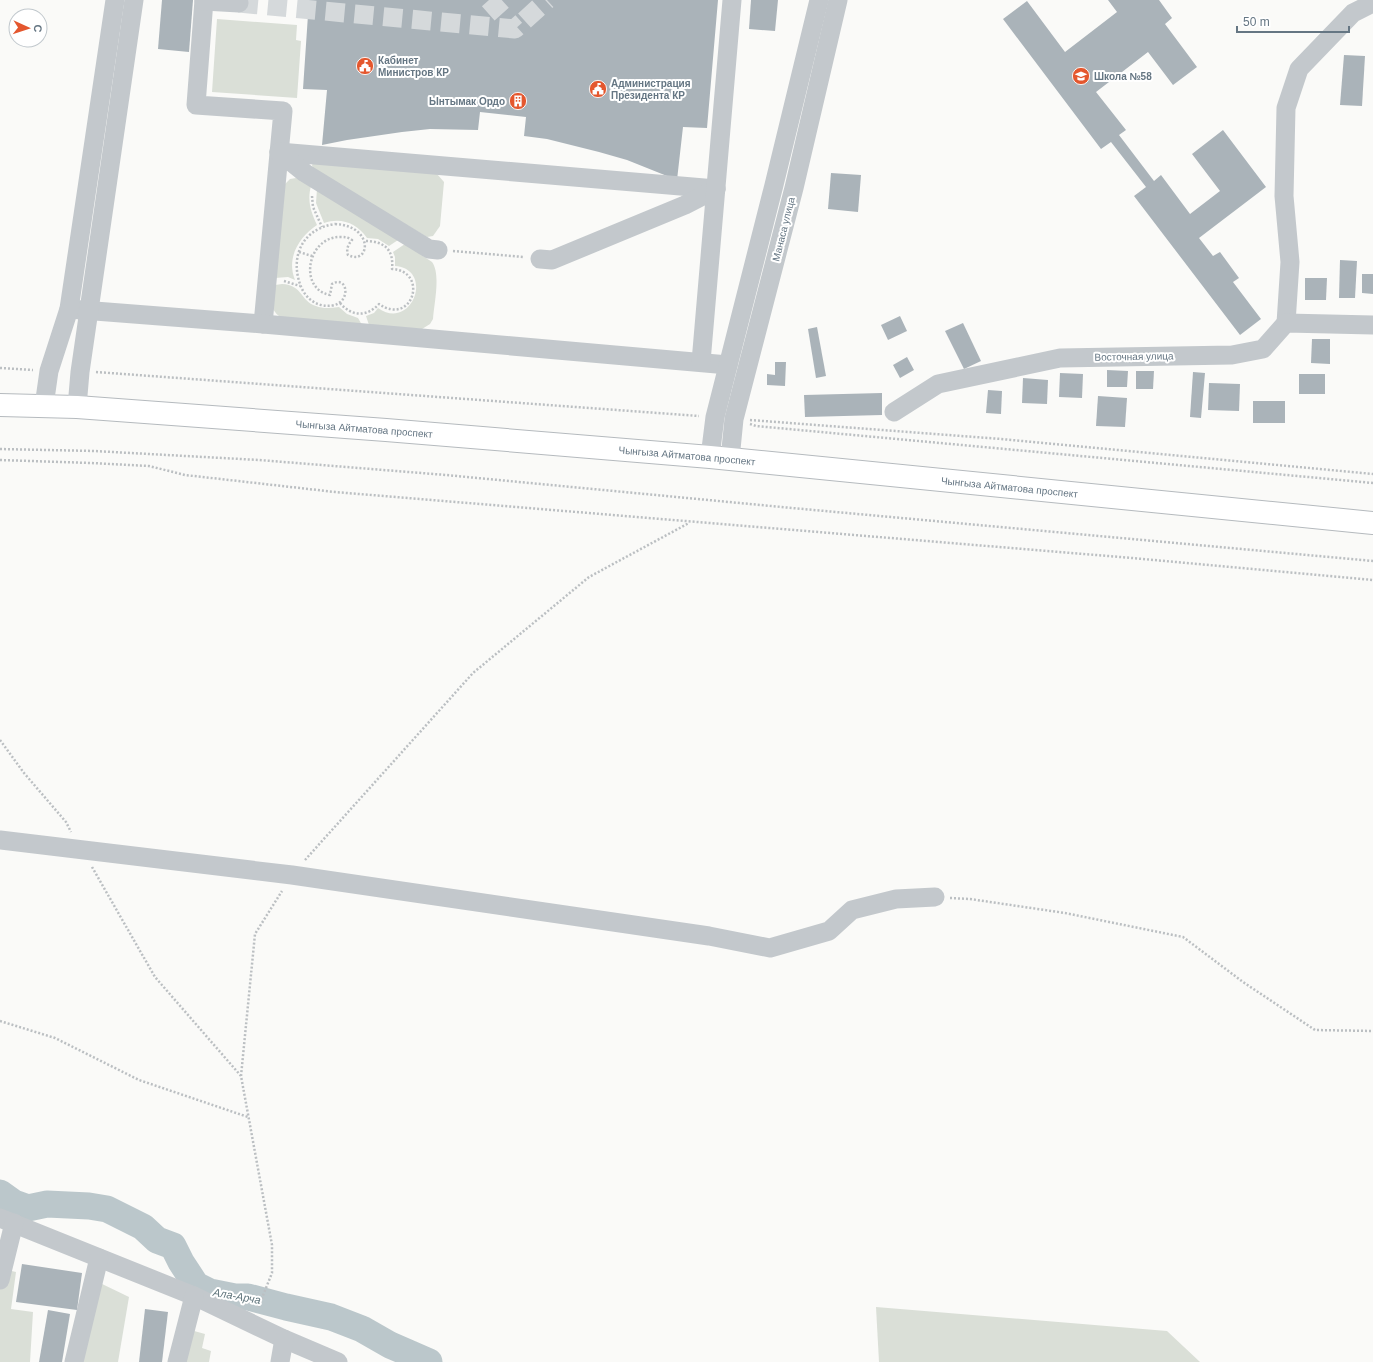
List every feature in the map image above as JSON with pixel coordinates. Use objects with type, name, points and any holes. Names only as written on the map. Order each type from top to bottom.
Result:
[{"type":"main road","name":"Чынгыза Айтматова проспект","points":[[0,405],[77,407],[386,430],[720,458],[1373,523]]},
{"type":"street","points":[[44,406],[49,371],[69,308],[115,0]]},
{"type":"street","points":[[77,407],[80,372],[134,0]]},
{"type":"street","points":[[701,362],[732,0]]},
{"type":"street","name":"Манаса улица","points":[[720,458],[715,417],[819,0]]},
{"type":"street","name":"Манаса улица","points":[[720,458],[734,419],[794,188],[838,0]]},
{"type":"street","points":[[239,4],[204,1],[196,105],[283,110],[263,324]]},
{"type":"street","points":[[1373,3],[1353,13],[1299,69],[1286,108],[1284,196],[1290,262],[1286,323],[1373,325]]},
{"type":"street","points":[[279,152],[716,189]]},
{"type":"street","points":[[279,152],[305,173],[429,249],[438,250]]},
{"type":"street","points":[[540,259],[552,260],[685,205],[716,189]]},
{"type":"street","points":[[69,308],[728,365]]},
{"type":"street","name":"Восточная улица","points":[[894,412],[938,384],[1060,358],[1232,355],[1263,349],[1286,323]]},
{"type":"street","points":[[0,840],[292,875],[701,935],[770,948],[829,931],[852,910],[896,899],[935,897]]},
{"type":"street","points":[[0,1280],[7,1221],[194,1296],[284,1339],[338,1362]]},
{"type":"street","points":[[74,1362],[98,1258]]},
{"type":"street","points":[[178,1362],[194,1296]]},
{"type":"street","points":[[280,1362],[284,1339]]},
{"type":"path","points":[[317,180],[312,194],[312,201],[316,216],[322,227]]},
{"type":"path","points":[[335,224],[348,226],[359,233],[364,241],[363,252],[357,258],[348,256],[347,248],[352,240],[344,237],[325,240],[316,249],[312,256],[310,269],[313,282],[321,291],[330,295],[332,284],[335,282],[340,282],[344,285],[346,293],[340,303],[334,305],[314,302],[304,292],[297,274],[296,267],[299,252],[305,240],[310,234],[322,227],[335,224]]},
{"type":"path","points":[[340,303],[354,313],[368,313],[379,304],[390,309],[404,307],[409,303],[412,296],[413,282],[405,272],[398,269],[392,269],[393,258],[389,250],[380,243],[364,241]]},
{"type":"path","points":[[438,250],[540,259]]},
{"type":"path","points":[[299,252],[312,256]]},
{"type":"path","points":[[0,368],[49,371]]},
{"type":"path","points":[[80,372],[715,417]]},
{"type":"path","points":[[734,419],[1001,439],[1373,474]]},
{"type":"path","points":[[734,419],[764,427],[1373,483]]},
{"type":"path","points":[[0,449],[94,451],[259,460],[446,474],[808,510],[1373,561]]},
{"type":"path","points":[[0,460],[149,466],[185,475],[335,492],[1132,558],[1373,580]]},
{"type":"path","points":[[251,1323],[272,1273],[272,1245],[241,1076],[255,934],[292,875],[473,673],[589,577],[690,522]]},
{"type":"path","points":[[0,740],[24,773],[66,822],[155,977],[241,1076]]},
{"type":"path","points":[[935,897],[970,899],[1065,913],[1183,937],[1243,982],[1315,1030],[1373,1031]]},
{"type":"path","points":[[0,1021],[55,1038],[139,1080],[248,1117]]},
{"type":"shaded area","points":[[217,19],[297,25],[296,40],[301,41],[297,98],[212,92]]},
{"type":"shaded area","points":[[313,163],[437,174],[444,182],[440,226],[433,236],[427,237],[313,169]]},
{"type":"shaded area","points":[[296,178],[311,186],[309,197],[310,206],[317,225],[300,242],[293,256],[292,264],[295,280],[288,277],[275,278],[283,186],[290,179]]},
{"type":"shaded area","points":[[317,189],[398,240],[389,246],[378,239],[367,238],[358,228],[348,223],[342,221],[330,221],[324,223],[316,203]]},
{"type":"shaded area","points":[[405,244],[432,262],[435,267],[437,281],[433,319],[430,324],[422,329],[369,325],[366,316],[374,313],[378,308],[390,313],[401,312],[409,306],[414,297],[416,287],[414,277],[407,270],[395,266],[395,257],[393,252]]},
{"type":"shaded area","points":[[282,284],[294,287],[311,304],[324,308],[339,307],[347,314],[358,318],[362,325],[281,317],[274,311],[273,303],[275,285]]},
{"type":"shaded area","points":[[3,1269],[16,1272],[11,1309],[33,1312],[30,1362],[0,1362],[0,1285]]},
{"type":"shaded area","points":[[98,1282],[129,1297],[118,1362],[79,1362]]},
{"type":"shaded area","points":[[876,1307],[1167,1331],[1200,1362],[879,1362]]},
{"type":"shaded area","points":[[187,1329],[205,1334],[202,1348],[211,1351],[209,1362],[180,1362]]},
{"type":"building","points":[[162,0],[193,0],[189,52],[158,49]]},
{"type":"building","name":"Ынтымак Ордо","points":[[309,0],[718,0],[707,128],[683,127],[677,180],[627,160],[547,139],[524,136],[526,117],[480,112],[478,130],[430,129],[347,140],[322,145],[327,90],[303,89]]},
{"type":"building","points":[[751,0],[778,0],[775,31],[749,29]]},
{"type":"building","points":[[1108,0],[1159,0],[1172,18],[1165,24],[1197,67],[1173,85],[1148,52],[1096,92],[1126,130],[1119,135],[1154,181],[1161,175],[1190,214],[1220,191],[1192,154],[1223,130],[1266,187],[1199,238],[1213,256],[1220,252],[1239,278],[1233,282],[1261,319],[1240,335],[1134,196],[1146,187],[1111,142],[1101,149],[1003,19],[1027,1],[1065,52],[1117,12]]},
{"type":"building","points":[[1344,55],[1365,56],[1362,106],[1340,105]]},
{"type":"building","points":[[831,173],[861,175],[858,212],[828,209]]},
{"type":"building","points":[[1340,260],[1357,261],[1355,298],[1339,298]]},
{"type":"building","points":[[1362,274],[1373,274],[1373,294],[1362,293]]},
{"type":"building","points":[[1305,278],[1327,278],[1326,300],[1305,300]]},
{"type":"building","points":[[900,316],[907,331],[888,340],[881,325]]},
{"type":"building","points":[[963,323],[981,361],[964,369],[945,331]]},
{"type":"building","points":[[817,327],[826,376],[816,378],[808,329]]},
{"type":"building","points":[[1312,339],[1330,339],[1330,364],[1311,363]]},
{"type":"building","points":[[907,357],[914,370],[900,378],[893,365]]},
{"type":"building","points":[[775,362],[786,362],[785,386],[767,385],[767,374],[775,375]]},
{"type":"building","points":[[1107,370],[1128,371],[1127,387],[1107,387]]},
{"type":"building","points":[[1136,371],[1154,371],[1153,389],[1136,389]]},
{"type":"building","points":[[1193,372],[1205,373],[1201,418],[1190,417]]},
{"type":"building","points":[[1060,373],[1083,374],[1082,398],[1059,397]]},
{"type":"building","points":[[1299,374],[1325,374],[1325,394],[1299,394]]},
{"type":"building","points":[[1023,378],[1048,380],[1047,404],[1022,403]]},
{"type":"building","points":[[1209,383],[1240,384],[1239,411],[1208,410]]},
{"type":"building","points":[[988,390],[1002,391],[1001,414],[986,413]]},
{"type":"building","points":[[882,393],[882,415],[805,417],[804,395]]},
{"type":"building","points":[[1098,396],[1127,398],[1125,427],[1096,426]]},
{"type":"building","points":[[1253,401],[1285,401],[1285,423],[1253,423]]},
{"type":"building","points":[[22,1264],[82,1273],[77,1310],[16,1302]]},
{"type":"building","points":[[145,1309],[168,1312],[162,1362],[139,1362]]},
{"type":"building","points":[[48,1310],[70,1314],[62,1362],[39,1362]]},
{"type":"waterway","name":"Ала-Арча","points":[[0,1193],[14,1203],[28,1208],[47,1204],[89,1206],[107,1209],[143,1227],[157,1240],[173,1246],[181,1262],[196,1285],[210,1292],[235,1297],[248,1297],[331,1317],[362,1329],[390,1345],[429,1362]]},
{"type":"tunnel","points":[[489,0],[515,29]]},
{"type":"tunnel","points":[[239,3],[515,29],[547,0]]},
{"type":"place","name":"Кабинет Министров КР","points":[[365,66]]},
{"type":"place","name":"Школа №58","points":[[1081,76]]},
{"type":"place","name":"Администрация Президента КР","points":[[598,89]]},
{"type":"place","name":"Ынтымак Ордо","points":[[518,101]]}]
